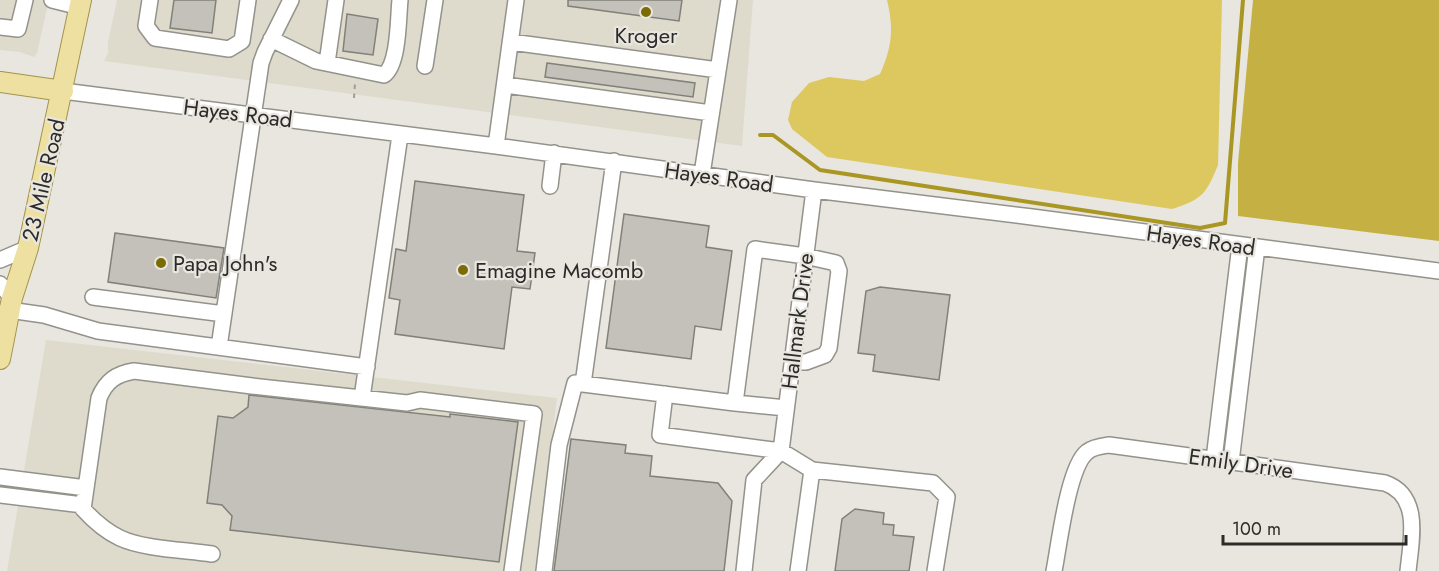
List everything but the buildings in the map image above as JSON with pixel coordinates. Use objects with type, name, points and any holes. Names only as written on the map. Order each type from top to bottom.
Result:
[{"type":"main road","name":"23 Mile Road","points":[[0,359],[5,302],[28,248],[80,3]]},
{"type":"main road","name":"Hayes Road","points":[[0,82],[63,91]]},
{"type":"street","points":[[0,27],[18,29],[25,0]]},
{"type":"street","points":[[52,0],[80,3]]},
{"type":"street","points":[[150,0],[146,26],[155,38],[228,49],[242,41],[268,46],[316,61],[384,75],[390,70],[394,59],[400,0]]},
{"type":"street","points":[[242,41],[248,0]]},
{"type":"street","points":[[219,347],[254,115],[268,46],[291,0]]},
{"type":"street","points":[[327,63],[336,0]]},
{"type":"street","points":[[425,66],[435,0]]},
{"type":"street","points":[[496,146],[516,0]]},
{"type":"street","points":[[702,174],[729,0]]},
{"type":"street","points":[[511,42],[718,70]]},
{"type":"street","points":[[505,85],[711,113]]},
{"type":"street","name":"Hayes Road","points":[[63,91],[554,153],[814,190],[1439,271]]},
{"type":"street","points":[[362,398],[400,135]]},
{"type":"street","points":[[550,186],[554,153]]},
{"type":"street","points":[[583,384],[614,161]]},
{"type":"street","name":"Hallmark Drive","points":[[781,451],[814,190]]},
{"type":"street","points":[[1214,459],[1240,245]]},
{"type":"street","points":[[1231,462],[1257,247]]},
{"type":"street","points":[[0,260],[28,248]]},
{"type":"street","points":[[735,404],[755,249],[806,255],[836,263],[839,271],[829,348],[825,355],[806,362],[792,363]]},
{"type":"street","points":[[93,297],[224,314]]},
{"type":"street","points":[[5,302],[98,331],[367,367]]},
{"type":"street","points":[[1226,363],[1242,366]]},
{"type":"street","points":[[213,554],[153,546],[120,538],[93,520],[83,509],[99,398],[108,382],[115,376],[134,370],[407,403],[420,400],[534,414],[512,571]]},
{"type":"street","points":[[544,571],[559,445],[575,383],[735,404],[786,408]]},
{"type":"street","points":[[665,394],[660,435],[781,451],[812,470],[933,483],[947,497],[935,571]]},
{"type":"street","name":"Emily Drive","points":[[1053,571],[1070,486],[1078,466],[1087,452],[1109,445],[1396,487],[1405,496],[1411,510],[1412,532],[1408,571]]},
{"type":"street","points":[[744,571],[754,480],[781,451]]},
{"type":"street","points":[[798,571],[812,470]]},
{"type":"street","points":[[0,477],[86,488]]},
{"type":"street","points":[[0,495],[83,505]]},
{"type":"path","points":[[354,98],[357,70]]},
{"type":"shaded area","points":[[0,0],[49,0],[37,53],[34,57],[20,52],[0,50]]},
{"type":"shaded area","points":[[117,0],[753,0],[742,146],[104,61],[108,53],[108,42]]},
{"type":"shaded area","points":[[887,0],[1222,0],[1218,165],[1210,183],[1197,198],[1172,209],[827,157],[792,129],[788,120],[792,102],[809,83],[829,77],[864,81],[880,74],[891,38],[891,20]]},
{"type":"shaded area","points":[[1253,0],[1439,0],[1439,241],[1238,216],[1238,163]]},
{"type":"shaded area","points":[[46,340],[557,398],[535,571],[7,571]]},
{"type":"waterway","points":[[760,135],[773,135],[820,170],[1200,228],[1225,223],[1243,0]]},
{"type":"place","name":"Kroger","points":[[646,12]]},
{"type":"place","name":"Papa John's","points":[[161,263]]},
{"type":"place","name":"Emagine Macomb","points":[[463,270]]}]
